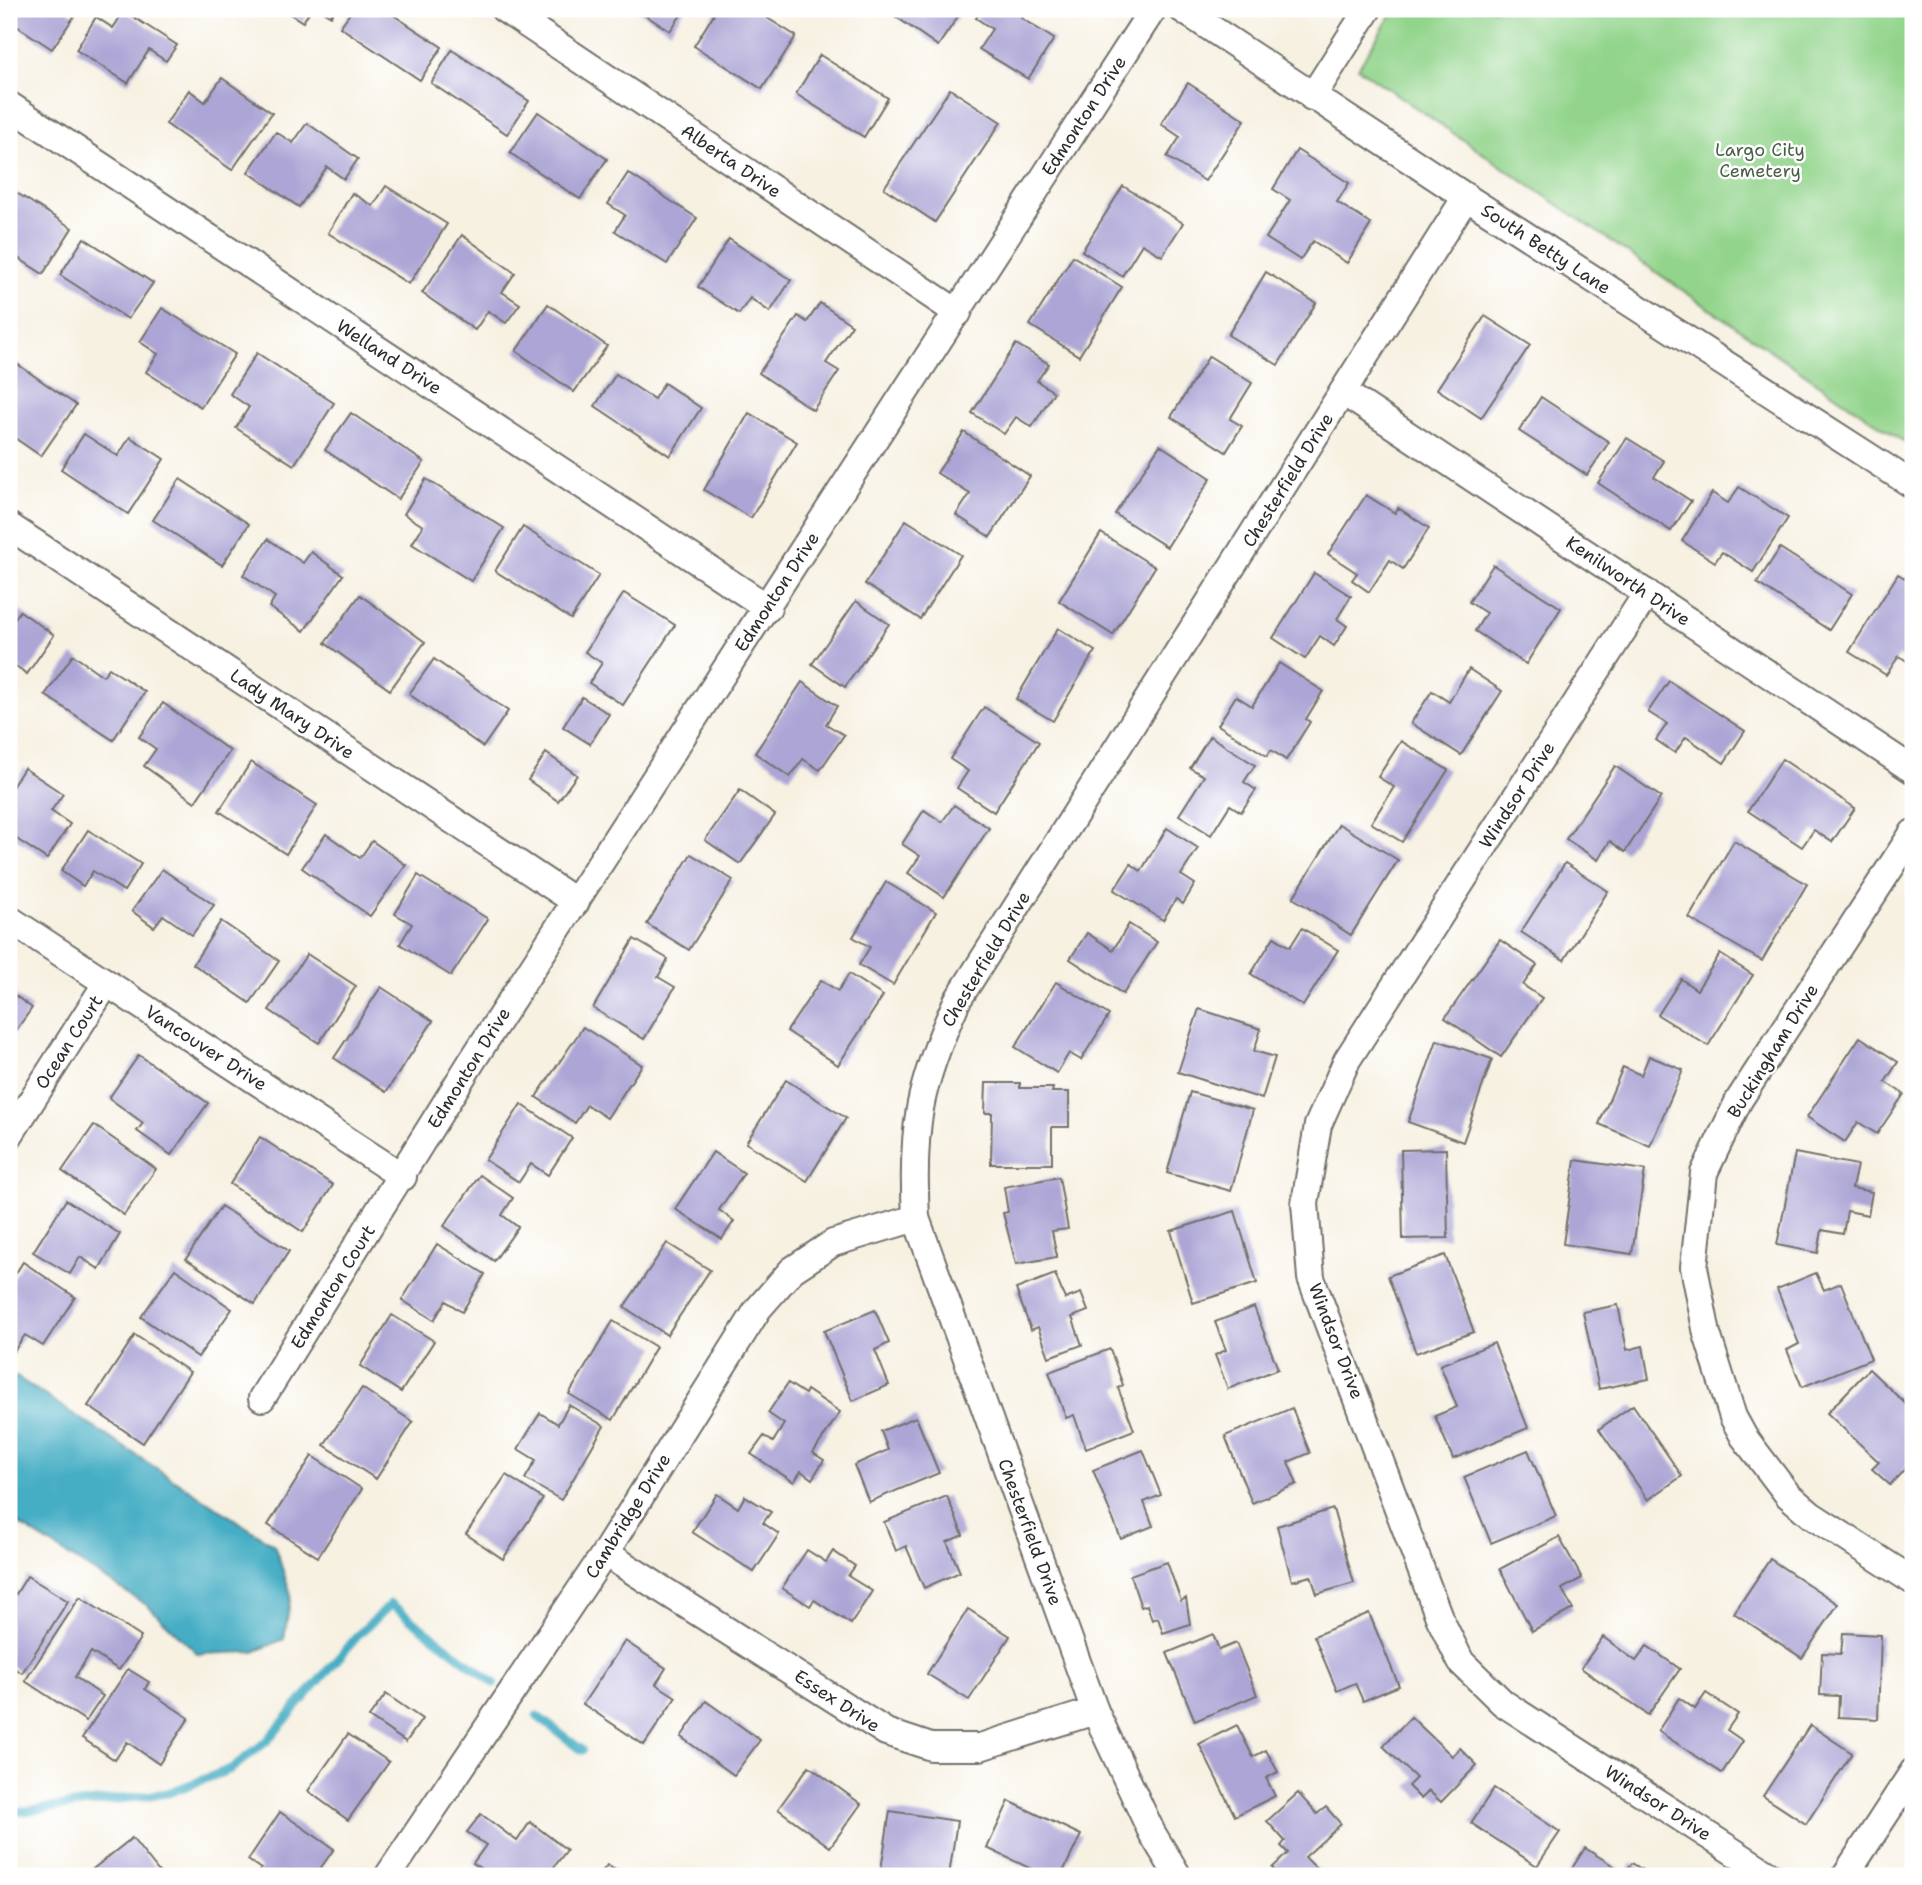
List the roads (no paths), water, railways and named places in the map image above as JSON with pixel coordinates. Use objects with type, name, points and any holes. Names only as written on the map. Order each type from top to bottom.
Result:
[{"type":"street","name":"Alberta Drive","points":[[504,9],[958,313]]},
{"type":"street","name":"Edmonton Drive","points":[[403,1177],[472,1061],[768,608],[1153,9]]},
{"type":"street","name":"South Betty Lane","points":[[1182,9],[1312,97],[1913,485]]},
{"type":"street","points":[[1312,97],[1368,9]]},
{"type":"street","name":"Welland Drive","points":[[9,105],[768,608]]},
{"type":"street","name":"Chesterfield Drive","points":[[1178,1876],[1152,1833],[1096,1711],[916,1218],[913,1160],[917,1111],[931,1058],[957,1001],[1466,197]]},
{"type":"street","name":"Kenilworth Drive","points":[[1343,392],[1913,770]]},
{"type":"street","name":"Lady Mary Drive","points":[[9,526],[576,902]]},
{"type":"street","name":"Windsor Drive","points":[[1647,593],[1341,1072],[1318,1125],[1305,1203],[1311,1278],[1439,1617],[1461,1662],[1503,1703],[1771,1876]]},
{"type":"street","name":"Buckingham Drive","points":[[1913,833],[1739,1100],[1704,1173],[1694,1267],[1707,1334],[1733,1417],[1744,1437],[1788,1495],[1811,1515],[1913,1581]]},
{"type":"street","name":"Vancouver Drive","points":[[9,919],[403,1177]]},
{"type":"street","name":"Ocean Court","points":[[9,1136],[106,984]]},
{"type":"street","name":"Edmonton Court","points":[[262,1398],[403,1177]]},
{"type":"street","name":"Cambridge Drive","points":[[388,1876],[605,1553],[758,1309],[792,1270],[833,1243],[916,1218]]},
{"type":"street","name":"Essex Drive","points":[[605,1553],[886,1732],[932,1747],[981,1747],[1096,1711]]},
{"type":"street","points":[[1845,1876],[1913,1772]]},
{"type":"water","points":[[9,1372],[274,1545],[291,1594],[284,1639],[254,1652],[198,1654],[148,1606],[9,1518]]},
{"type":"waterway","points":[[9,1813],[168,1793],[231,1769],[267,1741],[360,1633],[391,1604],[494,1683]]},
{"type":"waterway","points":[[537,1716],[582,1750]]},
{"type":"park label","name":"Largo City Cemetery","points":[[1760,160]]}]
